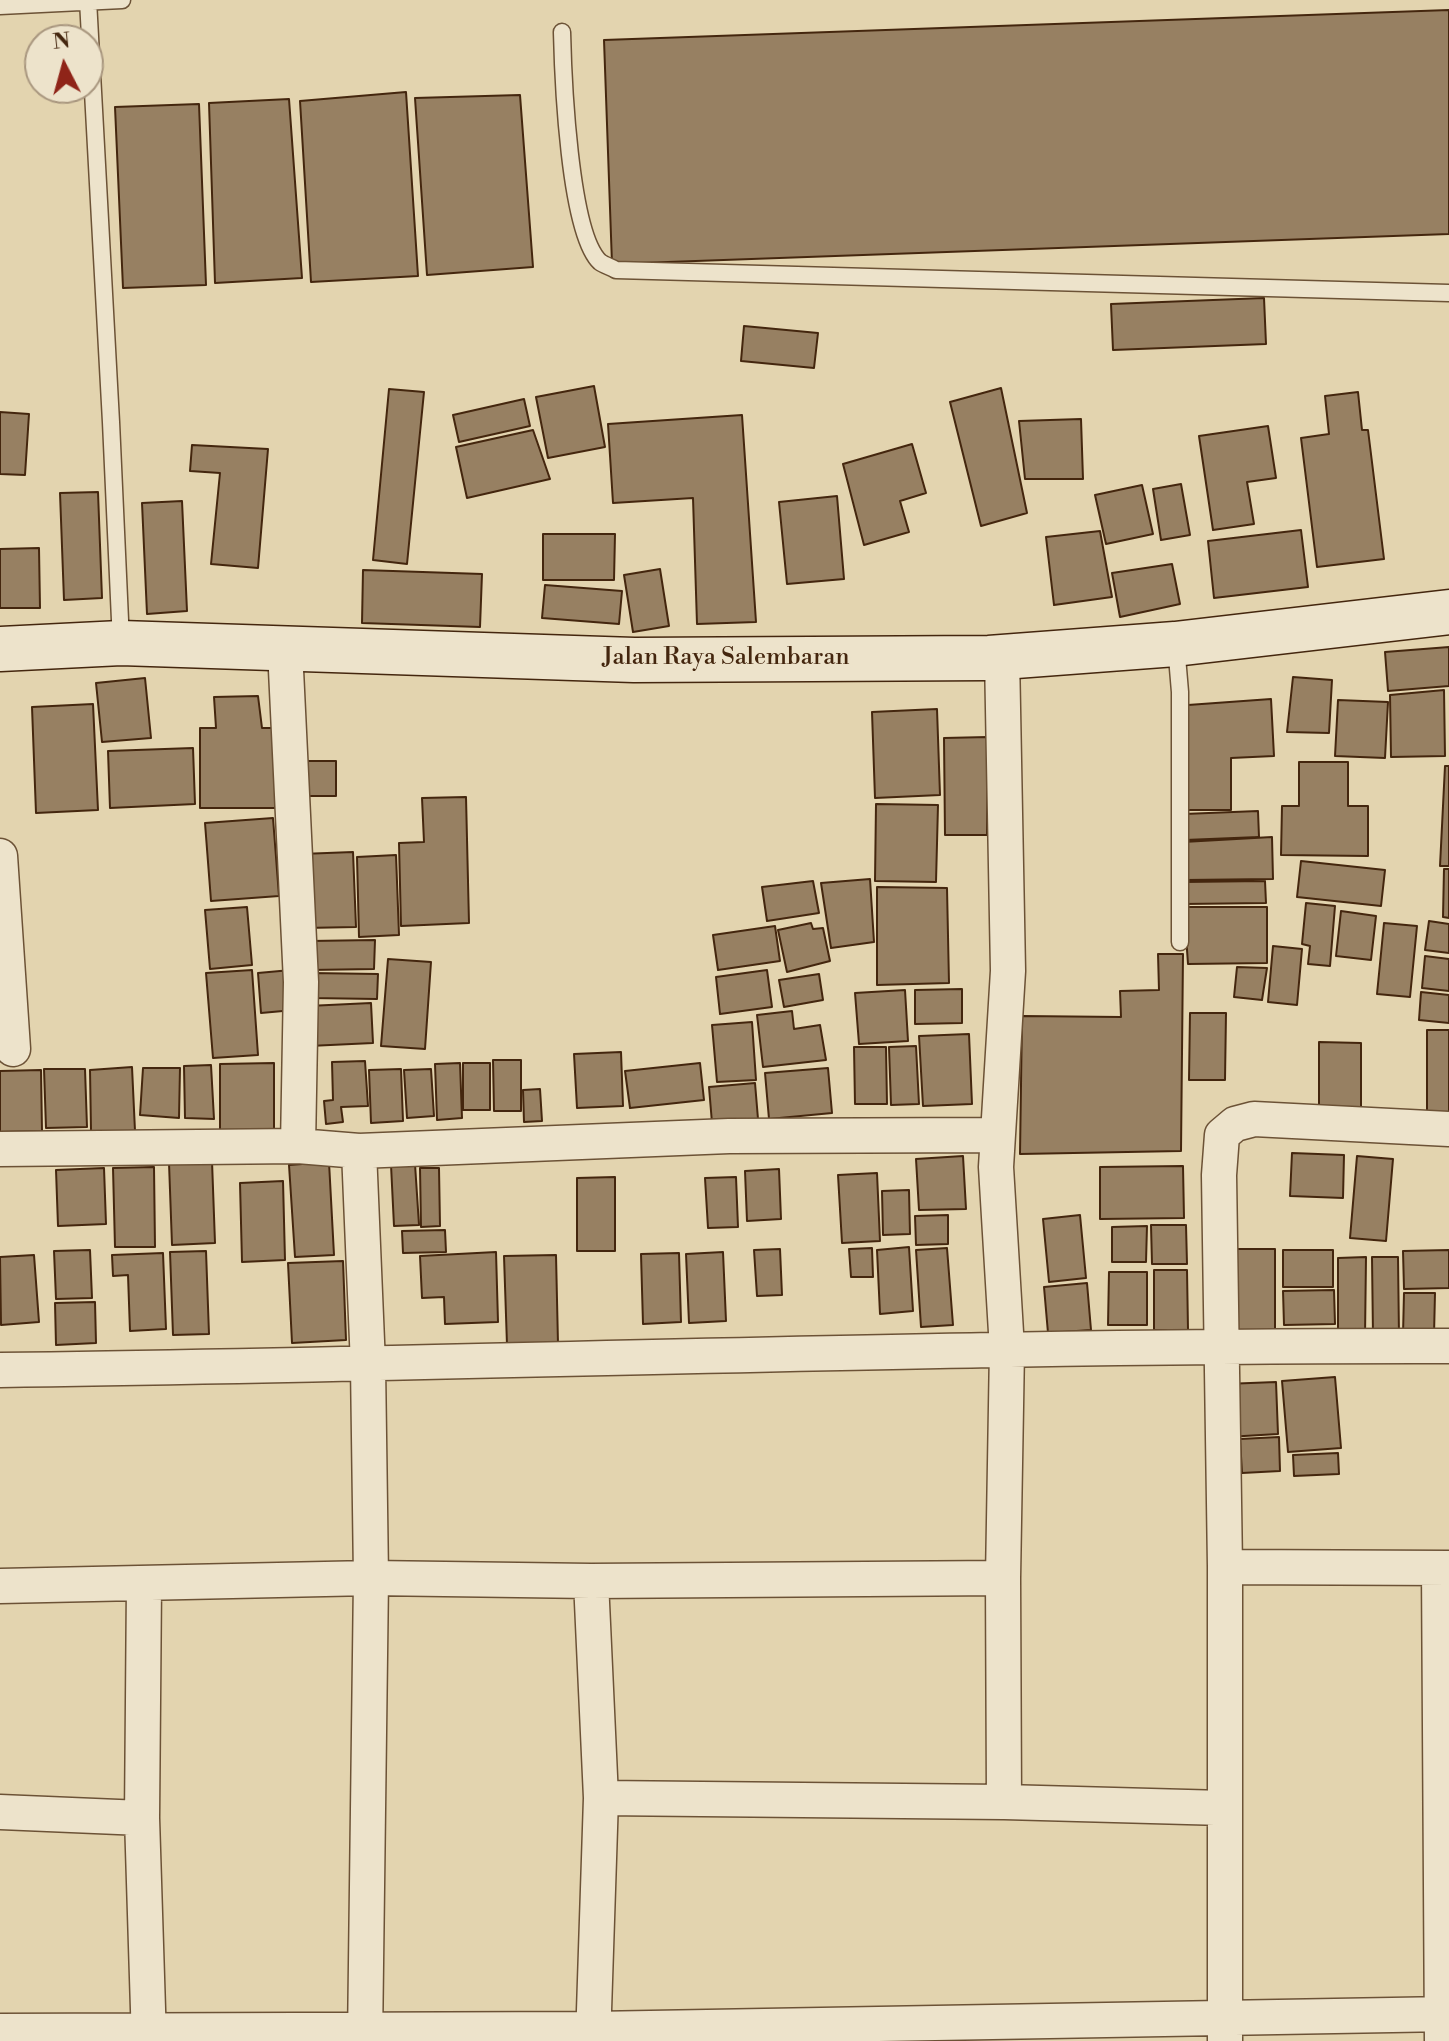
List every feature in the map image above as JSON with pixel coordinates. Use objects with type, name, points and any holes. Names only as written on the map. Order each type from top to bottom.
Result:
[{"type":"main road","name":"Jalan Raya Salembaran","points":[[0,649],[121,643],[634,660],[1002,656],[1175,644],[1449,612]]},
{"type":"street","points":[[285,649],[301,982],[298,1146]]},
{"type":"street","points":[[1002,656],[1008,971],[996,1167],[1007,1349],[1003,1578],[1004,1802]]},
{"type":"street","points":[[0,856],[13,1049]]},
{"type":"street","points":[[1225,2030],[1225,1567],[1219,1175],[1222,1135],[1235,1124],[1254,1119],[1449,1129]]},
{"type":"street","points":[[0,1149],[298,1146],[359,1151],[729,1136],[997,1135]]},
{"type":"street","points":[[359,1151],[368,1365],[371,1578],[365,2036]]},
{"type":"street","points":[[0,1370],[368,1365],[1007,1349],[1449,1346]]},
{"type":"street","points":[[0,2031],[148,2036],[593,2035],[1225,2030],[1445,2023],[1444,1568],[1225,1567]]},
{"type":"street","points":[[0,1586],[371,1578],[591,1581],[1003,1578]]},
{"type":"street","points":[[591,1581],[601,1798],[593,2035]]},
{"type":"street","points":[[144,1583],[142,1818],[148,2036]]},
{"type":"street","points":[[601,1798],[1004,1802],[1224,1808]]},
{"type":"street","points":[[0,1812],[142,1818]]},
{"type":"lane","points":[[0,6],[122,0]]},
{"type":"lane","points":[[88,1],[121,643]]},
{"type":"lane","points":[[562,32],[564,112],[580,213],[589,245],[600,262],[616,270],[1449,293]]},
{"type":"lane","points":[[1175,644],[1180,692],[1180,942]]},
{"type":"building","points":[[1449,10],[1449,234],[612,264],[604,40]]},
{"type":"building","points":[[406,92],[418,276],[311,282],[300,101]]},
{"type":"building","points":[[520,95],[533,267],[427,275],[415,98]]},
{"type":"building","points":[[289,99],[302,278],[215,283],[209,103]]},
{"type":"building","points":[[199,104],[206,285],[123,288],[115,107]]},
{"type":"building","points":[[1264,298],[1266,344],[1113,350],[1111,304]]},
{"type":"building","points":[[744,326],[818,333],[814,368],[741,361]]},
{"type":"building","points":[[594,386],[605,447],[548,458],[536,397]]},
{"type":"building","points":[[1001,388],[1027,513],[981,526],[950,402]]},
{"type":"building","points":[[389,389],[424,392],[407,564],[373,560]]},
{"type":"building","points":[[1358,392],[1362,430],[1368,430],[1384,559],[1317,567],[1301,438],[1329,434],[1325,396]]},
{"type":"building","points":[[524,399],[530,426],[459,442],[453,415]]},
{"type":"building","points":[[0,412],[29,414],[25,475],[0,474]]},
{"type":"building","points":[[742,415],[756,622],[697,624],[693,498],[613,503],[608,424]]},
{"type":"building","points":[[1081,419],[1083,479],[1025,479],[1019,421]]},
{"type":"building","points":[[1268,426],[1276,478],[1247,482],[1254,524],[1213,530],[1199,436]]},
{"type":"building","points":[[533,430],[550,479],[467,498],[456,447]]},
{"type":"building","points":[[912,444],[926,493],[900,501],[909,532],[864,545],[843,464]]},
{"type":"building","points":[[192,445],[268,449],[258,568],[211,564],[220,473],[190,471]]},
{"type":"building","points":[[1181,484],[1190,535],[1161,540],[1153,489]]},
{"type":"building","points":[[1142,485],[1153,534],[1106,544],[1095,495]]},
{"type":"building","points":[[98,492],[102,598],[64,600],[60,493]]},
{"type":"building","points":[[837,496],[844,579],[787,584],[779,502]]},
{"type":"building","points":[[182,501],[187,611],[147,614],[142,503]]},
{"type":"building","points":[[1301,530],[1308,587],[1214,598],[1208,541]]},
{"type":"building","points":[[1100,531],[1112,597],[1054,605],[1046,537]]},
{"type":"building","points":[[543,534],[615,534],[614,580],[543,580]]},
{"type":"building","points":[[39,548],[40,608],[0,608],[0,549]]},
{"type":"building","points":[[1172,564],[1180,604],[1120,617],[1112,573]]},
{"type":"building","points":[[660,569],[669,626],[633,632],[624,575]]},
{"type":"building","points":[[363,570],[482,574],[480,627],[362,623]]},
{"type":"building","points":[[545,585],[622,591],[619,624],[542,618]]},
{"type":"building","points":[[1449,647],[1449,686],[1388,691],[1385,652]]},
{"type":"building","points":[[1293,677],[1332,680],[1329,733],[1287,732]]},
{"type":"building","points":[[145,678],[151,738],[102,742],[96,683]]},
{"type":"building","points":[[1444,690],[1445,756],[1391,757],[1390,695]]},
{"type":"building","points":[[258,696],[262,728],[275,728],[275,808],[200,808],[200,728],[216,728],[214,697]]},
{"type":"building","points":[[1271,699],[1274,756],[1231,758],[1231,810],[1188,810],[1188,705]]},
{"type":"building","points":[[1338,700],[1388,702],[1385,758],[1335,756]]},
{"type":"building","points":[[93,704],[98,810],[36,813],[32,707]]},
{"type":"building","points":[[937,709],[940,795],[875,798],[872,712]]},
{"type":"building","points":[[988,737],[987,835],[945,835],[944,738]]},
{"type":"building","points":[[193,748],[195,804],[110,808],[108,751]]},
{"type":"building","points":[[296,761],[336,761],[336,796],[296,796]]},
{"type":"building","points":[[1299,762],[1348,762],[1348,806],[1368,806],[1368,856],[1281,855],[1282,806],[1299,806]]},
{"type":"building","points":[[1445,766],[1449,766],[1449,866],[1440,866]]},
{"type":"building","points":[[466,797],[469,923],[401,926],[399,843],[424,842],[422,798]]},
{"type":"building","points":[[876,804],[938,805],[936,882],[875,881]]},
{"type":"building","points":[[1258,811],[1259,837],[1185,840],[1184,814]]},
{"type":"building","points":[[273,818],[279,896],[211,901],[205,823]]},
{"type":"building","points":[[1272,837],[1273,879],[1185,880],[1183,842]]},
{"type":"building","points":[[353,852],[356,927],[304,928],[301,854]]},
{"type":"building","points":[[396,855],[399,935],[359,937],[357,857]]},
{"type":"building","points":[[1301,861],[1385,870],[1381,906],[1297,897]]},
{"type":"building","points":[[1444,869],[1449,869],[1449,918],[1443,917]]},
{"type":"building","points":[[870,879],[874,942],[831,948],[821,883]]},
{"type":"building","points":[[813,881],[819,913],[767,921],[762,887]]},
{"type":"building","points":[[1265,881],[1266,903],[1183,904],[1183,882]]},
{"type":"building","points":[[877,887],[947,888],[949,983],[877,985]]},
{"type":"building","points":[[1306,903],[1335,906],[1330,966],[1308,964],[1310,946],[1302,944]]},
{"type":"building","points":[[247,907],[252,965],[210,969],[205,910]]},
{"type":"building","points":[[1184,907],[1267,907],[1267,963],[1188,964]]},
{"type":"building","points":[[1341,911],[1376,916],[1371,960],[1336,956]]},
{"type":"building","points":[[1429,921],[1449,924],[1449,953],[1425,950]]},
{"type":"building","points":[[811,923],[813,929],[823,928],[830,961],[787,972],[778,930]]},
{"type":"building","points":[[1384,923],[1417,926],[1410,997],[1377,994]]},
{"type":"building","points":[[775,926],[780,961],[718,970],[713,935]]},
{"type":"building","points":[[375,940],[374,969],[310,970],[310,941]]},
{"type":"building","points":[[1273,946],[1302,949],[1297,1005],[1268,1002]]},
{"type":"building","points":[[1158,954],[1183,954],[1181,1151],[1020,1154],[1022,1016],[1121,1017],[1120,991],[1159,990]]},
{"type":"building","points":[[1425,956],[1449,959],[1449,991],[1422,988]]},
{"type":"building","points":[[388,959],[431,962],[425,1049],[381,1046]]},
{"type":"building","points":[[1237,967],[1267,968],[1262,1000],[1234,997]]},
{"type":"building","points":[[252,970],[258,1055],[213,1058],[206,973]]},
{"type":"building","points":[[291,970],[294,1010],[261,1013],[258,973]]},
{"type":"building","points":[[767,970],[772,1007],[720,1014],[716,977]]},
{"type":"building","points":[[310,973],[378,974],[377,999],[310,998]]},
{"type":"building","points":[[819,974],[823,1000],[784,1007],[779,980]]},
{"type":"building","points":[[962,989],[962,1023],[915,1024],[915,990]]},
{"type":"building","points":[[905,990],[908,1041],[859,1044],[855,993]]},
{"type":"building","points":[[1421,992],[1449,995],[1449,1023],[1419,1020]]},
{"type":"building","points":[[371,1003],[373,1043],[309,1046],[308,1006]]},
{"type":"building","points":[[792,1011],[794,1029],[820,1025],[826,1060],[763,1067],[757,1015]]},
{"type":"building","points":[[1190,1013],[1226,1013],[1225,1080],[1189,1080]]},
{"type":"building","points":[[752,1022],[756,1080],[717,1082],[712,1025]]},
{"type":"building","points":[[1427,1030],[1449,1030],[1449,1118],[1427,1118]]},
{"type":"building","points":[[969,1034],[972,1104],[923,1106],[919,1036]]},
{"type":"building","points":[[1319,1042],[1361,1043],[1361,1108],[1319,1108]]},
{"type":"building","points":[[916,1046],[919,1104],[891,1105],[889,1047]]},
{"type":"building","points":[[854,1047],[886,1047],[887,1104],[855,1104]]},
{"type":"building","points":[[621,1052],[623,1106],[577,1108],[574,1054]]},
{"type":"building","points":[[493,1060],[521,1060],[521,1111],[494,1111]]},
{"type":"building","points":[[365,1061],[368,1106],[341,1107],[343,1122],[326,1124],[324,1101],[333,1100],[332,1062]]},
{"type":"building","points":[[274,1063],[274,1131],[220,1132],[220,1064]]},
{"type":"building","points":[[460,1063],[462,1118],[437,1120],[435,1064]]},
{"type":"building","points":[[463,1063],[490,1063],[490,1110],[463,1110]]},
{"type":"building","points":[[700,1063],[704,1100],[630,1108],[625,1071]]},
{"type":"building","points":[[211,1065],[214,1119],[185,1118],[184,1066]]},
{"type":"building","points":[[132,1067],[135,1131],[91,1131],[90,1070]]},
{"type":"building","points":[[143,1068],[180,1068],[179,1118],[140,1115]]},
{"type":"building","points":[[828,1068],[832,1113],[769,1119],[765,1073]]},
{"type":"building","points":[[44,1069],[85,1069],[87,1127],[46,1128]]},
{"type":"building","points":[[401,1069],[403,1121],[371,1123],[369,1070]]},
{"type":"building","points":[[431,1069],[434,1116],[407,1118],[404,1070]]},
{"type":"building","points":[[41,1070],[42,1131],[0,1132],[0,1071]]},
{"type":"building","points":[[755,1083],[758,1119],[712,1123],[709,1087]]},
{"type":"building","points":[[540,1089],[542,1121],[524,1122],[523,1090]]},
{"type":"building","points":[[1292,1153],[1344,1155],[1343,1198],[1290,1196]]},
{"type":"building","points":[[963,1156],[966,1209],[919,1210],[916,1159]]},
{"type":"building","points":[[1357,1156],[1393,1159],[1386,1241],[1350,1238]]},
{"type":"building","points":[[212,1161],[215,1243],[172,1245],[169,1163]]},
{"type":"building","points":[[329,1162],[334,1255],[295,1257],[289,1165]]},
{"type":"building","points":[[415,1164],[419,1225],[394,1226],[391,1165]]},
{"type":"building","points":[[1183,1166],[1184,1218],[1100,1219],[1100,1167]]},
{"type":"building","points":[[154,1167],[155,1247],[115,1247],[113,1168]]},
{"type":"building","points":[[104,1168],[106,1224],[58,1226],[56,1170]]},
{"type":"building","points":[[420,1168],[439,1168],[440,1226],[421,1227]]},
{"type":"building","points":[[779,1169],[781,1219],[747,1221],[745,1171]]},
{"type":"building","points":[[877,1173],[880,1241],[842,1243],[838,1175]]},
{"type":"building","points":[[615,1177],[615,1251],[577,1251],[577,1178]]},
{"type":"building","points":[[736,1177],[738,1227],[708,1228],[705,1178]]},
{"type":"building","points":[[283,1181],[285,1260],[242,1262],[240,1183]]},
{"type":"building","points":[[909,1190],[910,1234],[883,1235],[882,1191]]},
{"type":"building","points":[[948,1215],[948,1244],[916,1245],[915,1216]]},
{"type":"building","points":[[1080,1215],[1086,1278],[1049,1282],[1043,1219]]},
{"type":"building","points":[[1151,1225],[1186,1225],[1187,1264],[1152,1264]]},
{"type":"building","points":[[1147,1226],[1146,1262],[1112,1262],[1112,1227]]},
{"type":"building","points":[[445,1230],[446,1252],[403,1253],[402,1231]]},
{"type":"building","points":[[909,1247],[913,1311],[880,1314],[877,1250]]},
{"type":"building","points":[[872,1248],[873,1277],[851,1277],[849,1249]]},
{"type":"building","points":[[947,1248],[953,1325],[921,1327],[916,1250]]},
{"type":"building","points":[[780,1249],[782,1295],[757,1296],[754,1250]]},
{"type":"building","points":[[1224,1249],[1275,1249],[1275,1342],[1224,1342]]},
{"type":"building","points":[[90,1250],[92,1298],[56,1299],[54,1251]]},
{"type":"building","points":[[1283,1250],[1333,1250],[1333,1287],[1283,1287]]},
{"type":"building","points":[[1449,1250],[1449,1288],[1404,1289],[1403,1251]]},
{"type":"building","points":[[206,1251],[209,1334],[173,1335],[170,1252]]},
{"type":"building","points":[[496,1252],[498,1322],[445,1324],[444,1297],[422,1298],[420,1256]]},
{"type":"building","points":[[723,1252],[726,1321],[689,1323],[686,1254]]},
{"type":"building","points":[[163,1253],[166,1329],[130,1331],[128,1275],[113,1276],[112,1255]]},
{"type":"building","points":[[679,1253],[681,1322],[643,1324],[641,1254]]},
{"type":"building","points":[[34,1255],[39,1322],[1,1325],[0,1257]]},
{"type":"building","points":[[556,1255],[558,1344],[507,1345],[504,1256]]},
{"type":"building","points":[[1366,1257],[1365,1337],[1338,1337],[1338,1258]]},
{"type":"building","points":[[1372,1257],[1398,1257],[1399,1336],[1373,1336]]},
{"type":"building","points":[[343,1261],[346,1340],[292,1343],[288,1263]]},
{"type":"building","points":[[1154,1270],[1187,1270],[1188,1330],[1154,1330]]},
{"type":"building","points":[[1109,1272],[1147,1272],[1147,1325],[1108,1325]]},
{"type":"building","points":[[1087,1283],[1091,1330],[1048,1333],[1044,1287]]},
{"type":"building","points":[[1334,1290],[1335,1324],[1284,1325],[1283,1291]]},
{"type":"building","points":[[1404,1293],[1435,1293],[1434,1335],[1403,1335]]},
{"type":"building","points":[[95,1302],[96,1343],[56,1345],[55,1303]]},
{"type":"building","points":[[1335,1377],[1341,1448],[1288,1452],[1282,1381]]},
{"type":"building","points":[[1276,1382],[1278,1434],[1227,1437],[1225,1384]]},
{"type":"building","points":[[1279,1437],[1280,1471],[1242,1473],[1240,1439]]},
{"type":"building","points":[[1338,1453],[1339,1474],[1294,1476],[1293,1455]]}]
